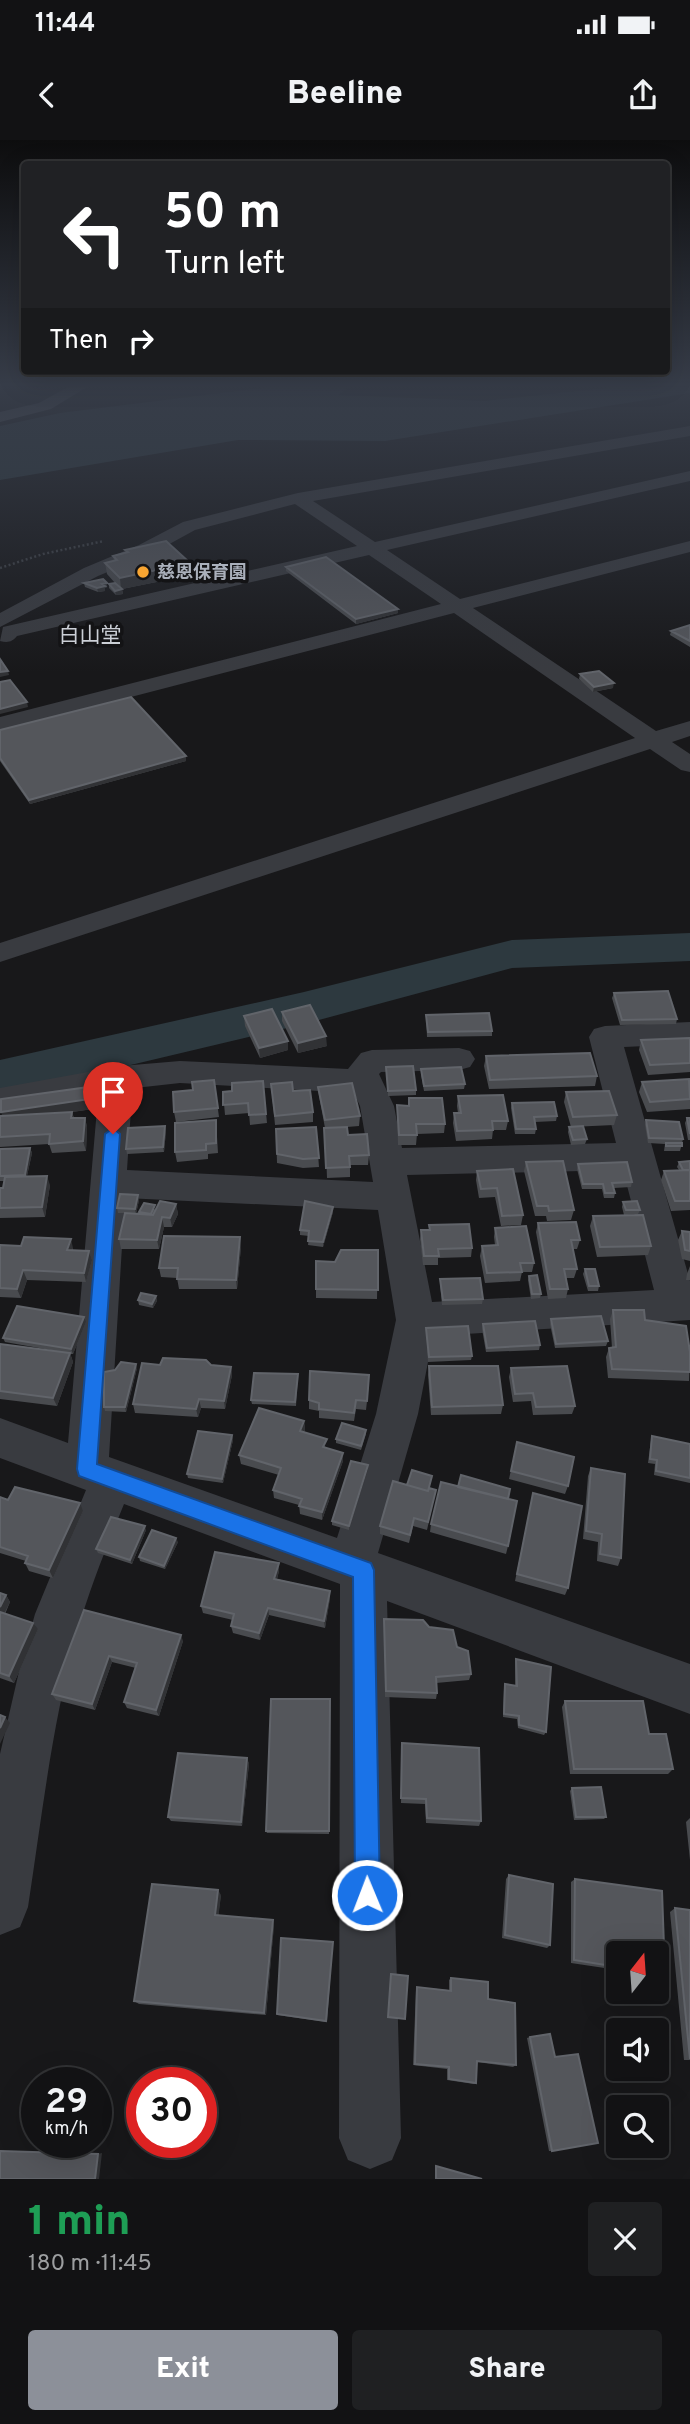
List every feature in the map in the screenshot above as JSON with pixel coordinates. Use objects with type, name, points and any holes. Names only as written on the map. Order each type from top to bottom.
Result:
[{"type":"street","points":[[0,621],[91,572],[146,549],[189,526],[298,498],[389,482]]},
{"type":"street","points":[[0,642],[10,631],[663,482]]},
{"type":"street","points":[[298,498],[369,549],[690,765]]},
{"type":"street","points":[[0,724],[690,546]]},
{"type":"street","points":[[0,953],[690,728]]},
{"type":"street","points":[[416,1320],[684,1304],[638,1156],[605,1037],[690,1033]]},
{"type":"street","points":[[370,2138],[357,1568],[397,1414],[416,1320],[377,1106],[362,1073],[372,1061],[459,1059]]},
{"type":"street","points":[[0,1100],[121,1078],[180,1072],[366,1082]]},
{"type":"street","points":[[0,1907],[27,1752],[52,1636],[100,1474],[109,1183],[114,1109],[121,1078]]},
{"type":"street","points":[[109,1183],[391,1179],[638,1156]]},
{"type":"street","points":[[0,1438],[690,1689]]},
{"type":"building","points":[[166,541],[190,563],[120,578],[105,563],[117,560],[113,556],[128,552],[125,550]]},
{"type":"building","points":[[326,557],[398,609],[356,619],[286,567]]},
{"type":"building","points":[[103,579],[107,583],[102,584],[105,586],[97,588],[84,583]]},
{"type":"building","points":[[115,583],[122,589],[115,591],[109,584]]},
{"type":"building","points":[[690,625],[690,641],[671,631]]},
{"type":"building","points":[[0,659],[8,671],[0,672]]},
{"type":"building","points":[[599,671],[614,683],[594,687],[580,674]]},
{"type":"building","points":[[10,680],[27,702],[0,709],[0,682]]},
{"type":"building","points":[[131,697],[186,756],[29,800],[0,758],[0,730]]},
{"type":"building","points":[[668,991],[677,1019],[622,1020],[614,993]]},
{"type":"building","points":[[310,1005],[326,1036],[298,1043],[282,1012]]},
{"type":"building","points":[[272,1009],[288,1041],[259,1048],[244,1016]]},
{"type":"building","points":[[489,1013],[492,1031],[428,1032],[426,1015]]},
{"type":"building","points":[[690,1038],[690,1063],[650,1065],[641,1040]]},
{"type":"building","points":[[590,1053],[597,1076],[490,1080],[486,1056]]},
{"type":"building","points":[[413,1066],[416,1090],[388,1091],[386,1067]]},
{"type":"building","points":[[461,1067],[465,1084],[424,1086],[421,1069]]},
{"type":"building","points":[[689,1079],[690,1099],[650,1102],[642,1082]]},
{"type":"building","points":[[214,1080],[218,1108],[174,1112],[173,1092],[193,1090],[192,1082]]},
{"type":"building","points":[[263,1081],[266,1114],[249,1115],[248,1103],[223,1105],[223,1092],[232,1091],[232,1083]]},
{"type":"building","points":[[292,1082],[293,1091],[310,1090],[313,1112],[275,1116],[271,1084]]},
{"type":"building","points":[[352,1083],[360,1116],[325,1120],[318,1087]]},
{"type":"building","points":[[89,1087],[90,1099],[1,1112],[1,1099]]},
{"type":"building","points":[[609,1091],[617,1115],[573,1117],[566,1092]]},
{"type":"building","points":[[503,1095],[508,1121],[492,1121],[493,1130],[457,1131],[454,1113],[461,1113],[458,1096]]},
{"type":"building","points":[[409,1098],[442,1098],[445,1124],[416,1124],[417,1135],[399,1135],[397,1105],[409,1106]]},
{"type":"building","points":[[554,1102],[557,1116],[534,1117],[536,1129],[516,1129],[512,1103]]},
{"type":"building","points":[[72,1112],[71,1118],[85,1118],[83,1141],[49,1144],[50,1134],[0,1137],[0,1116]]},
{"type":"building","points":[[216,1120],[216,1143],[206,1144],[206,1150],[175,1152],[175,1123]]},
{"type":"building","points":[[646,1120],[679,1122],[683,1139],[649,1138]]},
{"type":"building","points":[[165,1126],[163,1147],[126,1149],[128,1128]]},
{"type":"building","points":[[583,1126],[587,1139],[573,1140],[569,1127]]},
{"type":"building","points":[[316,1127],[319,1158],[303,1159],[277,1154],[276,1129]]},
{"type":"building","points":[[347,1127],[348,1135],[367,1134],[369,1155],[349,1156],[350,1167],[326,1168],[324,1128]]},
{"type":"building","points":[[666,1143],[682,1143],[682,1146],[666,1146]]},
{"type":"building","points":[[30,1148],[25,1175],[0,1176],[0,1149]]},
{"type":"building","points":[[563,1161],[574,1210],[549,1211],[548,1206],[537,1206],[526,1162]]},
{"type":"building","points":[[690,1161],[690,1170],[683,1170],[679,1162]]},
{"type":"building","points":[[627,1162],[632,1182],[612,1183],[615,1193],[605,1193],[603,1184],[583,1184],[578,1164]]},
{"type":"building","points":[[513,1169],[523,1215],[502,1216],[497,1188],[481,1189],[477,1171]]},
{"type":"building","points":[[690,1170],[690,1201],[675,1201],[664,1171]]},
{"type":"building","points":[[47,1176],[42,1207],[0,1208],[0,1188],[3,1188],[5,1177]]},
{"type":"building","points":[[120,1194],[138,1195],[135,1209],[117,1208]]},
{"type":"building","points":[[160,1201],[176,1204],[170,1218],[162,1217],[157,1240],[119,1239],[125,1213],[153,1215]]},
{"type":"building","points":[[305,1201],[333,1207],[323,1242],[308,1241],[309,1231],[300,1230]]},
{"type":"building","points":[[637,1201],[640,1210],[626,1210],[623,1202]]},
{"type":"building","points":[[144,1203],[155,1205],[151,1214],[139,1212]]},
{"type":"building","points":[[643,1215],[651,1246],[600,1247],[593,1216]]},
{"type":"building","points":[[576,1222],[580,1240],[571,1240],[577,1269],[564,1269],[568,1289],[550,1289],[538,1223]]},
{"type":"building","points":[[469,1224],[472,1248],[438,1249],[439,1256],[424,1256],[421,1230],[430,1230],[429,1225]]},
{"type":"building","points":[[526,1226],[534,1263],[520,1263],[522,1272],[487,1273],[482,1246],[498,1245],[495,1228]]},
{"type":"building","points":[[682,1231],[690,1232],[690,1251],[685,1250]]},
{"type":"building","points":[[164,1236],[240,1237],[236,1280],[177,1279],[178,1268],[159,1268]]},
{"type":"building","points":[[24,1237],[71,1239],[67,1250],[89,1251],[84,1273],[23,1270],[17,1289],[0,1288],[0,1245],[21,1246]]},
{"type":"building","points":[[341,1250],[378,1250],[378,1290],[316,1289],[316,1261],[335,1262]]},
{"type":"building","points":[[585,1269],[595,1269],[599,1286],[589,1286]]},
{"type":"building","points":[[537,1275],[541,1294],[532,1294],[529,1276]]},
{"type":"building","points":[[480,1278],[483,1299],[443,1300],[440,1279]]},
{"type":"building","points":[[141,1293],[156,1296],[152,1304],[138,1300]]},
{"type":"building","points":[[17,1306],[84,1317],[71,1349],[3,1338]]},
{"type":"building","points":[[613,1310],[644,1310],[645,1320],[686,1326],[690,1372],[612,1369],[609,1348],[616,1347]]},
{"type":"building","points":[[601,1316],[608,1341],[556,1344],[551,1319]]},
{"type":"building","points":[[535,1321],[540,1345],[487,1348],[483,1324]]},
{"type":"building","points":[[468,1326],[472,1356],[429,1357],[426,1328]]},
{"type":"building","points":[[0,1344],[70,1353],[53,1398],[0,1391]]},
{"type":"building","points":[[163,1358],[206,1360],[211,1365],[231,1367],[224,1401],[199,1399],[196,1409],[133,1404],[142,1363],[160,1365]]},
{"type":"building","points":[[121,1362],[136,1364],[125,1407],[104,1407],[104,1372],[115,1370]]},
{"type":"building","points":[[429,1366],[498,1366],[503,1405],[432,1407]]},
{"type":"building","points":[[567,1366],[575,1406],[536,1407],[533,1393],[515,1394],[511,1368]]},
{"type":"building","points":[[310,1371],[369,1375],[367,1401],[356,1400],[354,1413],[319,1409],[319,1403],[309,1400]]},
{"type":"building","points":[[254,1373],[298,1374],[295,1402],[251,1400]]},
{"type":"building","points":[[259,1408],[304,1421],[300,1431],[327,1439],[323,1447],[343,1453],[322,1512],[299,1506],[302,1499],[273,1490],[281,1468],[239,1455]]},
{"type":"building","points":[[342,1423],[366,1430],[361,1446],[336,1439]]},
{"type":"building","points":[[198,1431],[232,1435],[222,1479],[187,1474]]},
{"type":"building","points":[[652,1436],[690,1444],[690,1478],[656,1471],[657,1460],[650,1459]]},
{"type":"building","points":[[517,1442],[574,1457],[568,1486],[511,1471]]},
{"type":"building","points":[[351,1461],[368,1465],[349,1526],[332,1521]]},
{"type":"building","points":[[591,1468],[625,1474],[621,1558],[600,1554],[602,1534],[586,1531]]},
{"type":"building","points":[[412,1470],[432,1476],[428,1491],[407,1485]]},
{"type":"building","points":[[461,1475],[510,1489],[508,1499],[458,1487]]},
{"type":"building","points":[[393,1481],[428,1491],[429,1488],[436,1490],[428,1522],[414,1518],[410,1535],[380,1526]]},
{"type":"building","points":[[441,1482],[517,1501],[508,1546],[431,1524]]},
{"type":"building","points":[[15,1487],[80,1503],[49,1570],[25,1563],[28,1556],[0,1547],[0,1497],[8,1500]]},
{"type":"building","points":[[533,1493],[582,1506],[568,1588],[517,1574]]},
{"type":"building","points":[[111,1517],[145,1526],[130,1560],[96,1549]]},
{"type":"building","points":[[152,1530],[176,1538],[164,1566],[139,1557]]},
{"type":"building","points":[[215,1552],[279,1563],[274,1579],[330,1591],[324,1621],[268,1608],[259,1633],[231,1626],[234,1614],[201,1606]]},
{"type":"building","points":[[0,1593],[6,1595],[0,1607]]},
{"type":"building","points":[[84,1610],[181,1635],[156,1710],[124,1702],[137,1663],[109,1656],[92,1704],[52,1694]]},
{"type":"building","points":[[0,1612],[33,1623],[9,1676],[0,1673]]},
{"type":"building","points":[[384,1619],[423,1620],[429,1627],[453,1630],[457,1647],[468,1651],[471,1674],[436,1677],[437,1693],[386,1691]]},
{"type":"building","points":[[516,1659],[551,1667],[546,1732],[519,1725],[519,1716],[504,1714],[505,1684],[517,1686]]},
{"type":"building","points":[[271,1699],[330,1699],[329,1831],[266,1831]]},
{"type":"building","points":[[565,1701],[643,1701],[649,1734],[666,1734],[673,1769],[574,1769]]},
{"type":"building","points":[[0,1715],[5,1717],[0,1728]]},
{"type":"building","points":[[402,1743],[479,1748],[481,1821],[427,1818],[426,1799],[401,1798]]},
{"type":"building","points":[[178,1753],[247,1758],[241,1822],[168,1817]]},
{"type":"building","points":[[601,1787],[606,1817],[576,1817],[572,1788]]},
{"type":"building","points":[[509,1875],[553,1884],[550,1945],[505,1935]]},
{"type":"building","points":[[575,1879],[662,1891],[664,1941],[606,1941],[606,1965],[574,1960]]},
{"type":"building","points":[[152,1884],[218,1890],[215,1915],[273,1920],[264,2013],[134,2001]]},
{"type":"building","points":[[675,1908],[690,1910],[690,2059]]},
{"type":"building","points":[[281,1938],[333,1942],[326,2021],[277,2014]]},
{"type":"building","points":[[391,1974],[408,1976],[405,2019],[388,2017]]},
{"type":"building","points":[[451,1978],[488,1982],[488,1999],[515,2003],[516,2065],[477,2061],[476,2083],[449,2079],[449,2067],[415,2064],[417,1987],[451,1991]]},
{"type":"building","points":[[550,2034],[555,2057],[578,2054],[598,2143],[552,2151],[530,2037]]},
{"type":"building","points":[[0,2151],[21,2152],[21,2158],[98,2158],[95,2179],[0,2179]]},
{"type":"building","points":[[436,2166],[482,2179],[436,2179]]},
{"type":"waterway","points":[[0,1078],[304,1008],[512,954],[690,947]]},
{"type":"place","name":"慈恩保育園","points":[[143,572]]},
{"type":"district","name":"白山堂","points":[[90,635]]},
{"type":"route","points":[[113,1134],[86,1469],[363,1570],[367,1895]]}]
